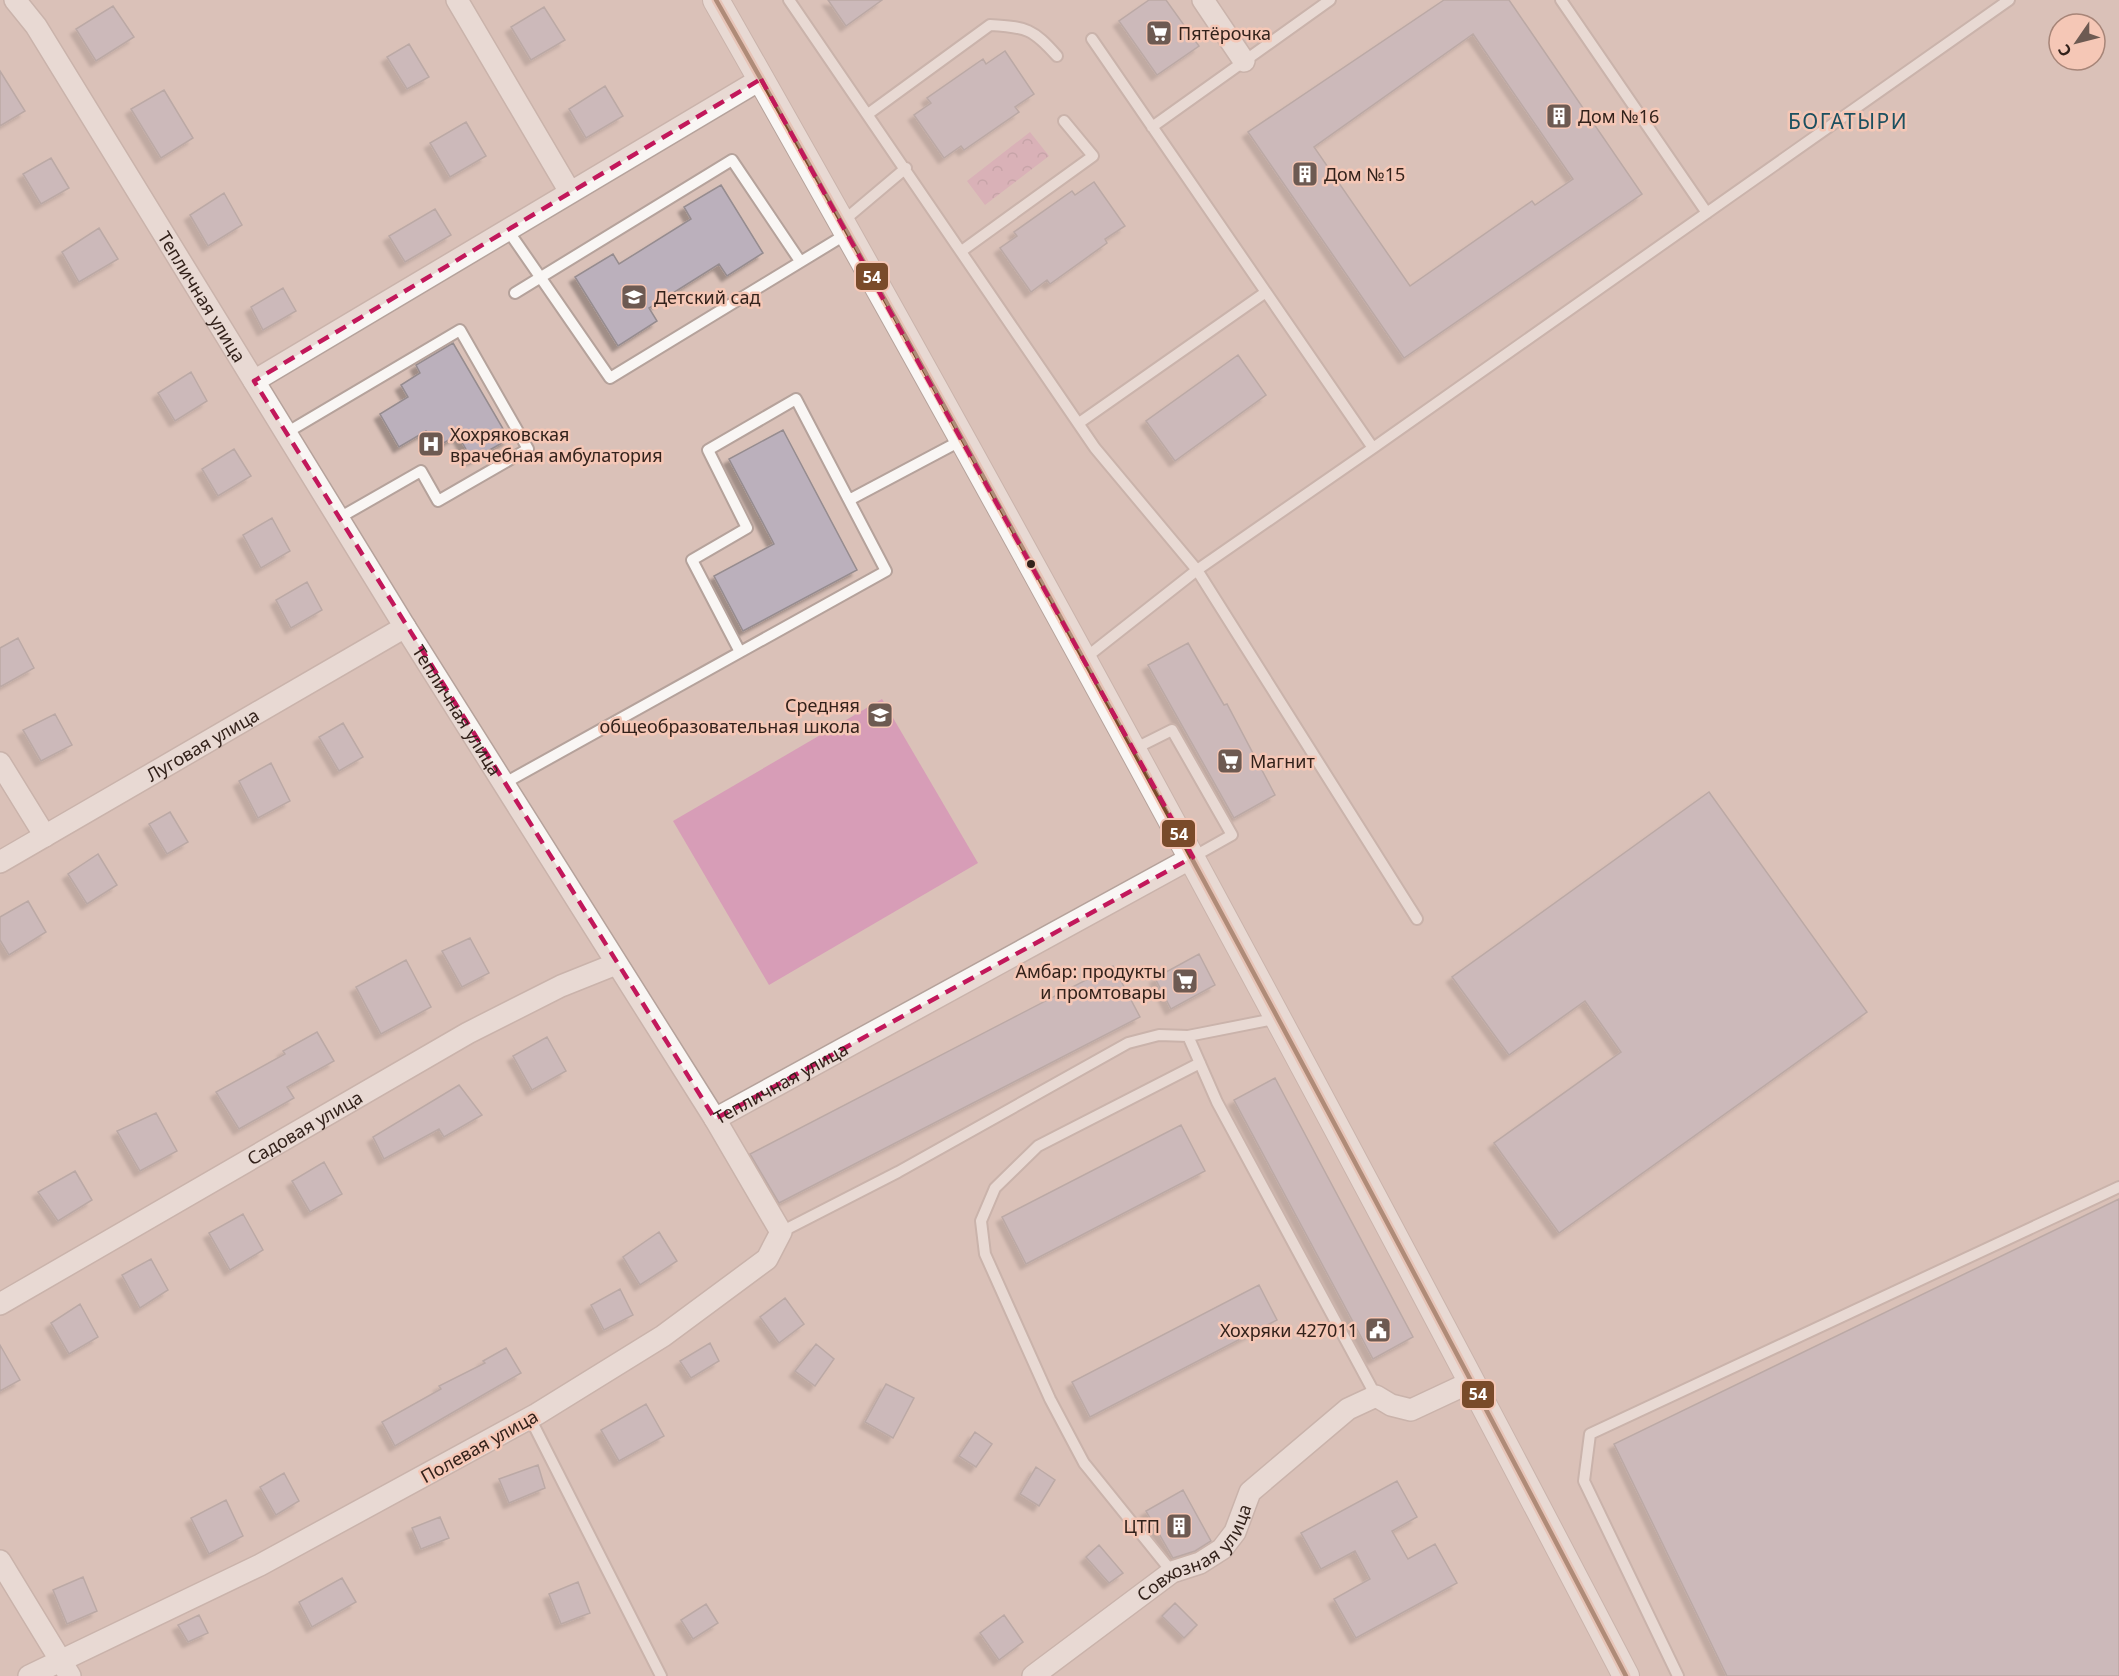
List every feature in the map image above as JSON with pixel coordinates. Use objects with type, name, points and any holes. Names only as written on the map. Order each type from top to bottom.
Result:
[{"type":"street","name":"Тепличная улица","points":[[15,0],[36,26],[405,627],[715,1119],[1193,857]]},
{"type":"street","points":[[457,0],[570,192]]},
{"type":"street","points":[[716,0],[845,227],[1193,857],[1626,1676]]},
{"type":"street","points":[[1203,0],[1244,61]]},
{"type":"street","points":[[254,381],[761,79]]},
{"type":"street","name":"Луговая улица","points":[[0,862],[405,627]]},
{"type":"street","points":[[0,763],[45,836]]},
{"type":"street","name":"Садовая улица","points":[[0,1304],[468,1033],[561,986],[616,964]]},
{"type":"street","points":[[715,1119],[781,1232]]},
{"type":"street","name":"Полевая улица","points":[[29,1676],[65,1667],[260,1565],[530,1418],[672,1329],[767,1259],[781,1232]]},
{"type":"street","points":[[1376,1396],[1391,1405],[1411,1410],[1471,1382]]},
{"type":"street","name":"Совхозная улица","points":[[1033,1676],[1172,1572],[1200,1563],[1222,1549],[1235,1532],[1250,1492],[1348,1409],[1376,1396]]},
{"type":"street","points":[[0,1561],[65,1667]]},
{"type":"lane","points":[[789,0],[963,250],[1095,448],[1197,570],[1417,918]]},
{"type":"lane","points":[[1152,127],[1330,0]]},
{"type":"lane","points":[[1561,0],[1707,213]]},
{"type":"lane","points":[[1084,659],[1197,570],[2009,0]]},
{"type":"lane","points":[[868,114],[990,25],[1010,26],[1036,33],[1057,56]]},
{"type":"lane","points":[[1092,39],[1373,448]]},
{"type":"lane","points":[[963,250],[1093,156],[1064,121]]},
{"type":"lane","points":[[515,293],[732,160],[800,261]]},
{"type":"lane","points":[[507,229],[610,378],[800,261],[845,227],[906,168]]},
{"type":"lane","points":[[1079,423],[1266,292]]},
{"type":"lane","points":[[286,434],[460,330],[528,449],[438,501],[421,471],[339,518]]},
{"type":"lane","points":[[503,784],[886,571],[796,399],[708,450],[747,528],[692,560],[740,652]]},
{"type":"lane","points":[[849,501],[963,440]]},
{"type":"lane","points":[[1134,749],[1172,730],[1232,835],[1193,857]]},
{"type":"lane","points":[[781,1232],[898,1172],[1128,1044],[1158,1035],[1188,1036],[1280,1018]]},
{"type":"lane","points":[[1188,1036],[1222,1113],[1376,1396]]},
{"type":"lane","points":[[1172,1572],[1084,1463],[1050,1399],[985,1254],[981,1221],[995,1188],[1038,1146],[1200,1063]]},
{"type":"lane","points":[[1678,1676],[1584,1481],[1590,1434],[2119,1187]]},
{"type":"lane","points":[[530,1418],[661,1676]]},
{"type":"highlighted area","points":[[761,79],[1193,857],[715,1119],[254,381]]},
{"type":"green space","points":[[1030,132],[1049,156],[985,205],[967,181]]},
{"type":"green space","points":[[882,699],[978,863],[769,985],[673,821]]},
{"type":"building","points":[[828,0],[882,0],[846,26]]},
{"type":"building","name":"Пятёрочка","points":[[1149,0],[1166,0],[1199,46],[1157,75],[1119,21]]},
{"type":"building","name":"Дом №15","points":[[1444,0],[1509,0],[1642,194],[1404,358],[1248,132]],"holes":[[[1473,34],[1573,179],[1535,205],[1532,201],[1410,286],[1314,147]]]},
{"type":"building","points":[[113,6],[134,37],[96,61],[76,29]]},
{"type":"building","points":[[544,7],[565,40],[531,60],[511,27]]},
{"type":"building","points":[[409,44],[429,77],[407,89],[387,57]]},
{"type":"building","points":[[1005,51],[1034,94],[1015,107],[1019,112],[964,150],[961,146],[944,158],[914,115],[931,103],[927,98],[983,59],[986,64]]},
{"type":"building","points":[[0,71],[25,111],[0,126]]},
{"type":"building","points":[[605,86],[623,116],[586,138],[569,109]]},
{"type":"building","points":[[164,90],[193,138],[161,158],[131,109]]},
{"type":"building","points":[[466,122],[486,156],[450,177],[430,143]]},
{"type":"building","points":[[51,158],[69,188],[41,204],[23,174]]},
{"type":"building","points":[[1094,182],[1125,226],[1105,239],[1107,243],[1050,284],[1047,280],[1031,292],[1000,248],[1017,236],[1014,232],[1072,191],[1075,195]]},
{"type":"building","points":[[721,185],[763,253],[727,276],[719,264],[649,308],[657,321],[618,346],[575,277],[613,254],[619,264],[691,219],[684,207]]},
{"type":"building","points":[[224,193],[242,225],[208,246],[190,215]]},
{"type":"building","points":[[435,209],[451,235],[405,262],[389,236]]},
{"type":"building","points":[[99,228],[118,259],[79,282],[62,252]]},
{"type":"building","points":[[283,288],[296,311],[263,330],[251,307]]},
{"type":"building","points":[[453,343],[509,439],[472,460],[458,435],[436,447],[426,431],[399,447],[380,414],[408,397],[401,385],[420,373],[416,365]]},
{"type":"building","points":[[1238,355],[1266,395],[1175,461],[1146,421]]},
{"type":"building","points":[[191,372],[207,401],[175,421],[158,393]]},
{"type":"building","points":[[783,430],[857,570],[743,631],[714,576],[774,544],[729,459]]},
{"type":"building","points":[[234,449],[251,476],[218,496],[202,469]]},
{"type":"building","points":[[272,518],[290,551],[261,568],[243,535]]},
{"type":"building","points":[[307,582],[322,610],[291,628],[276,600]]},
{"type":"building","points":[[18,638],[34,668],[0,687],[0,648]]},
{"type":"building","points":[[1188,643],[1224,705],[1227,704],[1275,795],[1234,818],[1148,665]]},
{"type":"building","points":[[55,714],[72,745],[41,761],[23,730]]},
{"type":"building","points":[[343,723],[363,757],[339,771],[319,737]]},
{"type":"building","points":[[271,763],[290,801],[258,818],[239,781]]},
{"type":"building","points":[[1709,792],[1867,1012],[1559,1233],[1494,1143],[1621,1052],[1585,1001],[1509,1055],[1452,977]]},
{"type":"building","points":[[170,812],[188,842],[167,854],[149,824]]},
{"type":"building","points":[[98,854],[117,885],[87,904],[68,874]]},
{"type":"building","points":[[28,901],[46,932],[9,955],[0,940],[0,917]]},
{"type":"building","points":[[470,938],[489,973],[462,987],[442,951]]},
{"type":"building","name":"Амбар: продукты и промтовары","points":[[1199,954],[1215,985],[1171,1009],[1155,978]]},
{"type":"building","points":[[406,960],[431,1007],[381,1034],[356,987]]},
{"type":"building","points":[[1113,966],[1140,1017],[779,1203],[750,1154]]},
{"type":"building","points":[[317,1032],[334,1061],[287,1087],[294,1098],[239,1129],[216,1092],[285,1054],[283,1051]]},
{"type":"building","points":[[547,1037],[566,1071],[532,1090],[513,1056]]},
{"type":"building","points":[[1275,1078],[1413,1337],[1373,1359],[1234,1100]]},
{"type":"building","points":[[459,1085],[482,1115],[444,1137],[439,1129],[384,1159],[373,1137]]},
{"type":"building","points":[[156,1113],[177,1151],[140,1171],[117,1131]]},
{"type":"building","points":[[1181,1125],[1205,1171],[1026,1264],[1002,1217]]},
{"type":"building","points":[[324,1162],[342,1194],[310,1212],[292,1181]]},
{"type":"building","points":[[75,1171],[92,1200],[58,1221],[38,1192]]},
{"type":"building","points":[[2119,1199],[2119,1676],[1727,1676],[1614,1444]]},
{"type":"building","points":[[243,1214],[263,1250],[230,1270],[209,1233]]},
{"type":"building","points":[[659,1232],[677,1261],[640,1285],[623,1257]]},
{"type":"building","points":[[151,1259],[168,1290],[140,1308],[122,1275]]},
{"type":"building","points":[[1259,1285],[1277,1320],[1090,1417],[1072,1382]]},
{"type":"building","points":[[620,1289],[633,1315],[604,1330],[591,1305]]},
{"type":"building","points":[[785,1298],[804,1324],[779,1343],[760,1317]]},
{"type":"building","points":[[80,1304],[98,1337],[69,1354],[51,1323]]},
{"type":"building","points":[[710,1343],[719,1361],[691,1378],[680,1361]]},
{"type":"building","points":[[816,1344],[834,1359],[815,1386],[795,1371]]},
{"type":"building","points":[[0,1345],[20,1380],[0,1391]]},
{"type":"building","points":[[506,1348],[521,1373],[395,1446],[382,1422],[441,1389],[439,1386],[485,1363],[483,1361]]},
{"type":"building","points":[[886,1384],[914,1398],[893,1438],[865,1422]]},
{"type":"building","points":[[646,1404],[664,1436],[619,1461],[601,1430]]},
{"type":"building","points":[[975,1432],[992,1444],[976,1467],[959,1456]]},
{"type":"building","points":[[538,1465],[545,1488],[509,1503],[499,1479]]},
{"type":"building","points":[[1036,1467],[1055,1480],[1039,1506],[1020,1494]]},
{"type":"building","points":[[284,1473],[299,1501],[276,1515],[260,1487]]},
{"type":"building","points":[[1397,1481],[1417,1517],[1392,1531],[1408,1559],[1435,1544],[1457,1583],[1356,1638],[1334,1599],[1370,1579],[1355,1551],[1321,1569],[1301,1533]]},
{"type":"building","name":"ЦТП","points":[[1183,1490],[1211,1541],[1195,1551],[1173,1558],[1146,1511]]},
{"type":"building","points":[[226,1500],[243,1536],[209,1554],[191,1518]]},
{"type":"building","points":[[440,1517],[449,1538],[421,1549],[412,1528]]},
{"type":"building","points":[[1099,1545],[1123,1573],[1109,1583],[1086,1557]]},
{"type":"building","points":[[83,1577],[97,1611],[67,1624],[53,1590]]},
{"type":"building","points":[[342,1578],[356,1602],[312,1627],[299,1602]]},
{"type":"building","points":[[578,1582],[590,1613],[561,1624],[549,1594]]},
{"type":"building","points":[[1175,1603],[1197,1625],[1184,1638],[1162,1616]]},
{"type":"building","points":[[706,1604],[718,1623],[693,1639],[681,1620]]},
{"type":"building","points":[[199,1615],[208,1633],[188,1642],[178,1625]]},
{"type":"building","points":[[1004,1615],[1023,1642],[999,1660],[980,1633]]},
{"type":"transit line","name":"54","points":[[716,0],[950,416],[1179,834],[1626,1676]]},
{"type":"place","name":"Пятёрочка","points":[[1159,33]]},
{"type":"place","name":"Дом №16","points":[[1559,116]]},
{"type":"place","name":"Дом №15","points":[[1305,174]]},
{"type":"place","name":"Детский сад","points":[[634,297]]},
{"type":"place","name":"Хохряковская врачебная амбулатория","points":[[431,444]]},
{"type":"place","name":"Средняя общеобразовательная школа","points":[[880,715]]},
{"type":"place","name":"Магнит","points":[[1230,761]]},
{"type":"place","name":"Амбар: продукты и промтовары","points":[[1185,981]]},
{"type":"place","name":"Хохряки 427011","points":[[1378,1330]]},
{"type":"place","name":"ЦТП","points":[[1179,1526]]},
{"type":"district","name":"БОГАТЫРИ","points":[[1848,121]]}]
